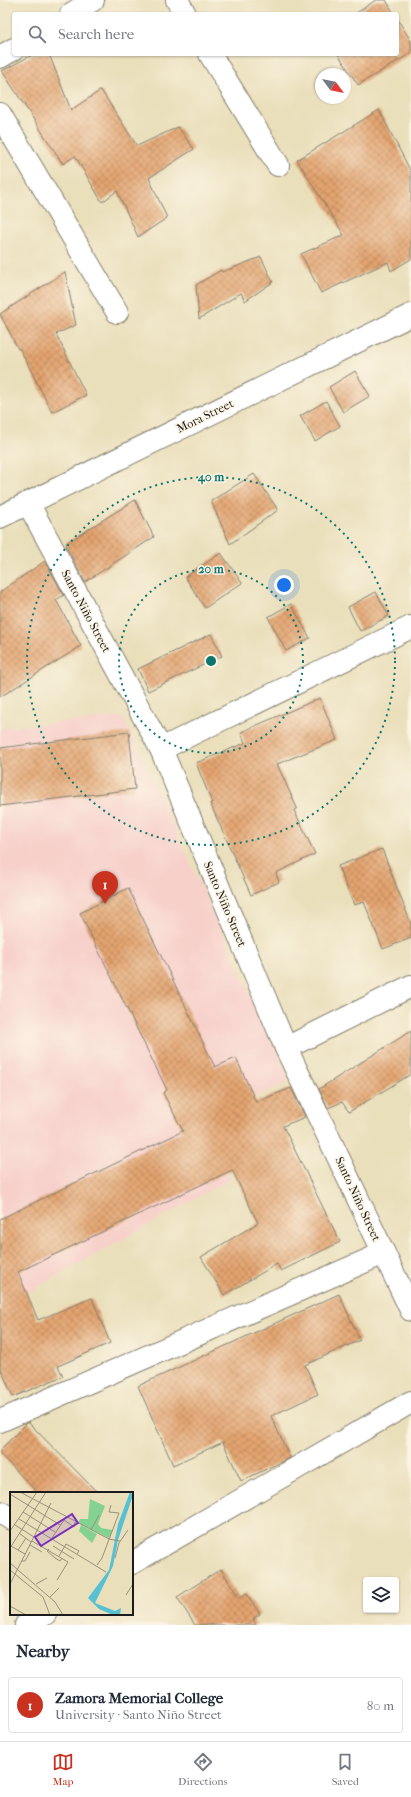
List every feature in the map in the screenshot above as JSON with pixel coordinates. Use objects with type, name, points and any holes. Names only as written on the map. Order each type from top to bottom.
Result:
[{"type":"street","points":[[74,12],[93,0]]},
{"type":"street","points":[[177,0],[184,12]]},
{"type":"street","points":[[0,57],[12,50]]},
{"type":"street","points":[[211,56],[278,165]]},
{"type":"street","points":[[0,114],[117,312]]},
{"type":"street","name":"Mora Street","points":[[0,517],[411,315]]},
{"type":"street","name":"Santo Niño Street","points":[[28,503],[161,749],[286,1048],[411,1310]]},
{"type":"street","points":[[161,749],[411,627]]},
{"type":"street","points":[[286,1048],[411,986]]},
{"type":"street","points":[[0,1421],[384,1253]]},
{"type":"street","points":[[133,1562],[411,1402]]},
{"type":"street","points":[[0,1512],[10,1518]]},
{"type":"street","points":[[26,1625],[43,1615]]},
{"type":"shaded area","points":[[123,717],[290,1080],[205,1122],[230,1179],[25,1294],[0,1304],[0,728]]},
{"type":"building","points":[[376,0],[386,0],[393,12],[358,12]]},
{"type":"building","points":[[399,21],[411,41],[411,53],[358,85],[351,74],[351,68],[347,68],[339,56],[399,56]]},
{"type":"building","points":[[30,56],[50,56],[71,110],[101,90],[137,146],[178,127],[194,149],[149,178],[167,218],[138,237],[117,191],[102,202],[75,156],[63,164],[2,71]]},
{"type":"building","points":[[379,110],[411,172],[411,259],[391,271],[388,262],[321,293],[301,254],[344,235],[297,160]]},
{"type":"building","points":[[261,257],[273,282],[245,301],[241,293],[199,319],[196,285],[221,270],[222,272]]},
{"type":"building","points":[[65,272],[76,325],[56,334],[86,395],[52,412],[20,349],[18,349],[0,314]]},
{"type":"building","points":[[355,371],[370,396],[343,412],[329,387]]},
{"type":"building","points":[[326,401],[340,426],[315,441],[300,416]]},
{"type":"building","points":[[254,474],[278,510],[230,544],[211,501]]},
{"type":"building","points":[[135,500],[154,537],[85,582],[66,546],[66,543]]},
{"type":"building","points":[[221,553],[242,583],[205,608],[185,577]]},
{"type":"building","points":[[45,561],[64,595],[56,600],[81,646],[0,697],[0,592]]},
{"type":"building","points":[[376,592],[389,616],[360,631],[348,607]]},
{"type":"building","points":[[291,604],[310,638],[286,651],[268,617]]},
{"type":"building","points":[[211,634],[222,656],[148,691],[138,669]]},
{"type":"building","points":[[320,698],[337,740],[277,764],[297,808],[294,810],[315,854],[276,873],[279,882],[251,895],[210,803],[212,803],[196,763],[245,743],[241,732]]},
{"type":"building","points":[[129,732],[135,789],[0,806],[0,748]]},
{"type":"building","points":[[382,849],[411,924],[411,938],[383,949],[364,902],[354,905],[338,866]]},
{"type":"building","points":[[128,888],[215,1067],[236,1058],[256,1102],[291,1088],[305,1117],[283,1126],[340,1242],[281,1271],[277,1264],[224,1295],[201,1257],[258,1223],[232,1170],[18,1272],[38,1320],[92,1298],[110,1343],[58,1366],[63,1376],[13,1397],[0,1367],[0,1219],[183,1131],[163,1093],[167,1090],[80,913]]},
{"type":"building","points":[[411,1031],[411,1074],[349,1112],[342,1102],[328,1108],[319,1089]]},
{"type":"building","points":[[339,1294],[360,1340],[305,1365],[318,1394],[271,1416],[290,1458],[241,1481],[223,1442],[173,1465],[138,1386]]},
{"type":"building","points":[[28,1422],[97,1492],[37,1492],[0,1454],[0,1450]]},
{"type":"building","points":[[221,1569],[239,1598],[246,1593],[260,1614],[253,1619],[256,1625],[195,1625],[177,1597]]},
{"type":"place","name":"Zamora Memorial College","points":[[105,904]]}]
